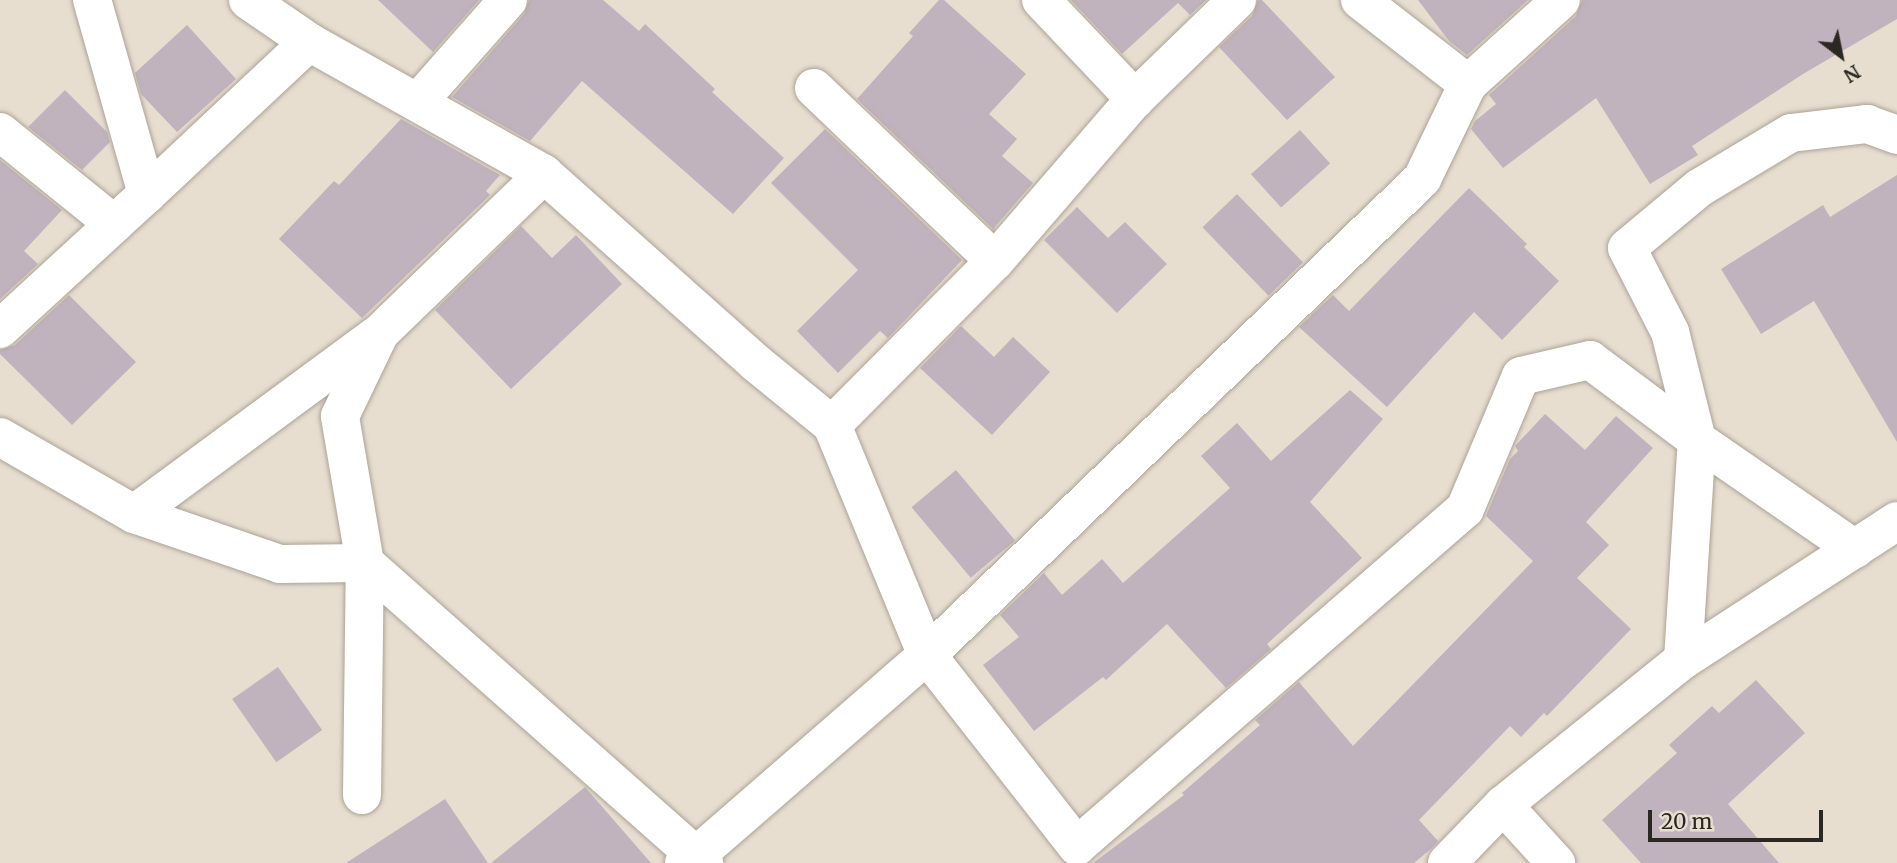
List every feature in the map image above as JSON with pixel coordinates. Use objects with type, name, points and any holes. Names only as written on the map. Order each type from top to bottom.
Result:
[{"type":"street","points":[[92,0],[147,194]]},
{"type":"street","points":[[248,0],[309,42],[544,174],[756,363],[832,425],[927,654],[1077,846],[1465,509],[1521,376],[1590,360],[1697,440],[1855,549]]},
{"type":"street","points":[[418,102],[508,0]]},
{"type":"street","points":[[1041,0],[1135,99]]},
{"type":"street","points":[[832,425],[995,261],[1135,99],[1237,0]]},
{"type":"street","points":[[1360,0],[1468,84]]},
{"type":"street","points":[[0,437],[134,513],[280,564],[365,563],[695,860],[927,654],[1422,179],[1468,84],[1561,0]]},
{"type":"street","points":[[0,329],[309,42]]},
{"type":"street","points":[[814,88],[995,261]]},
{"type":"street","points":[[1682,660],[1697,440],[1670,332],[1627,248],[1699,188],[1791,133],[1867,124],[1897,135]]},
{"type":"street","points":[[0,132],[114,224]]},
{"type":"street","points":[[134,513],[380,332],[544,174]]},
{"type":"street","points":[[362,796],[365,563],[340,416],[380,332]]},
{"type":"street","points":[[1447,863],[1503,805],[1682,660],[1897,521]]},
{"type":"street","points":[[1503,805],[1556,863]]},
{"type":"building","points":[[378,0],[479,0],[433,52]]},
{"type":"building","points":[[529,0],[603,0],[639,31],[645,24],[715,89],[712,92],[784,158],[733,214],[582,81],[530,141],[452,97],[524,14]]},
{"type":"building","points":[[939,0],[944,0],[1026,74],[989,114],[1017,139],[1002,156],[1033,183],[993,229],[857,99],[913,36],[909,33]]},
{"type":"building","points":[[1071,0],[1206,0],[1190,15],[1178,3],[1122,54]]},
{"type":"building","points":[[1258,0],[1262,0],[1335,77],[1287,120],[1219,47],[1252,16]]},
{"type":"building","points":[[1418,0],[1528,0],[1467,55],[1449,41]]},
{"type":"building","points":[[1582,0],[1897,0],[1897,19],[1803,74],[1692,146],[1698,155],[1650,184],[1596,98],[1503,168],[1471,129],[1475,121],[1496,104],[1489,95],[1576,16]]},
{"type":"building","points":[[187,25],[236,79],[177,132],[141,94],[135,73]]},
{"type":"building","points":[[65,90],[107,132],[110,142],[82,170],[28,127]]},
{"type":"building","points":[[401,119],[500,175],[486,191],[490,195],[362,318],[279,239],[334,181],[339,185]]},
{"type":"building","points":[[825,129],[962,260],[888,338],[880,331],[838,373],[797,331],[858,270],[771,183]]},
{"type":"building","points":[[1300,130],[1330,163],[1281,208],[1251,174]]},
{"type":"building","points":[[0,160],[62,210],[24,251],[38,264],[0,299]]},
{"type":"building","points":[[1897,175],[1897,442],[1814,301],[1761,334],[1721,269],[1823,205],[1830,217]]},
{"type":"building","points":[[1469,188],[1527,244],[1524,247],[1559,281],[1502,340],[1474,312],[1387,407],[1299,327],[1333,295],[1349,311]]},
{"type":"building","points":[[1237,194],[1303,262],[1268,296],[1202,227]]},
{"type":"building","points":[[1077,207],[1108,238],[1125,222],[1167,264],[1117,313],[1044,240]]},
{"type":"building","points":[[521,226],[552,258],[576,235],[622,284],[511,389],[435,310]]},
{"type":"building","points":[[69,295],[136,362],[72,425],[0,354],[0,350],[15,345]]},
{"type":"building","points":[[961,326],[994,357],[1013,337],[1050,372],[992,435],[920,368]]},
{"type":"building","points":[[1350,390],[1383,419],[1310,502],[1362,558],[1267,644],[1271,649],[1226,688],[1167,624],[1106,680],[1103,677],[1034,731],[983,665],[1019,637],[1000,615],[1044,573],[1062,595],[1102,559],[1123,583],[1230,488],[1201,456],[1237,423],[1271,461]]},
{"type":"building","points":[[1545,414],[1585,450],[1616,416],[1653,448],[1586,522],[1609,545],[1577,578],[1631,629],[1547,716],[1544,713],[1521,737],[1510,726],[1419,820],[1438,841],[1431,849],[1414,863],[1093,863],[1184,795],[1182,793],[1260,725],[1255,720],[1299,682],[1353,746],[1533,561],[1486,516],[1510,459],[1518,451],[1515,446]]},
{"type":"building","points":[[956,470],[1015,540],[971,578],[912,507]]},
{"type":"building","points":[[278,667],[322,730],[276,762],[232,699]]},
{"type":"building","points":[[1756,680],[1805,733],[1728,804],[1779,863],[1641,863],[1602,820],[1677,753],[1669,745],[1712,706],[1719,713]]},
{"type":"building","points":[[585,787],[651,863],[491,863]]},
{"type":"building","points":[[445,799],[488,863],[346,863]]}]
